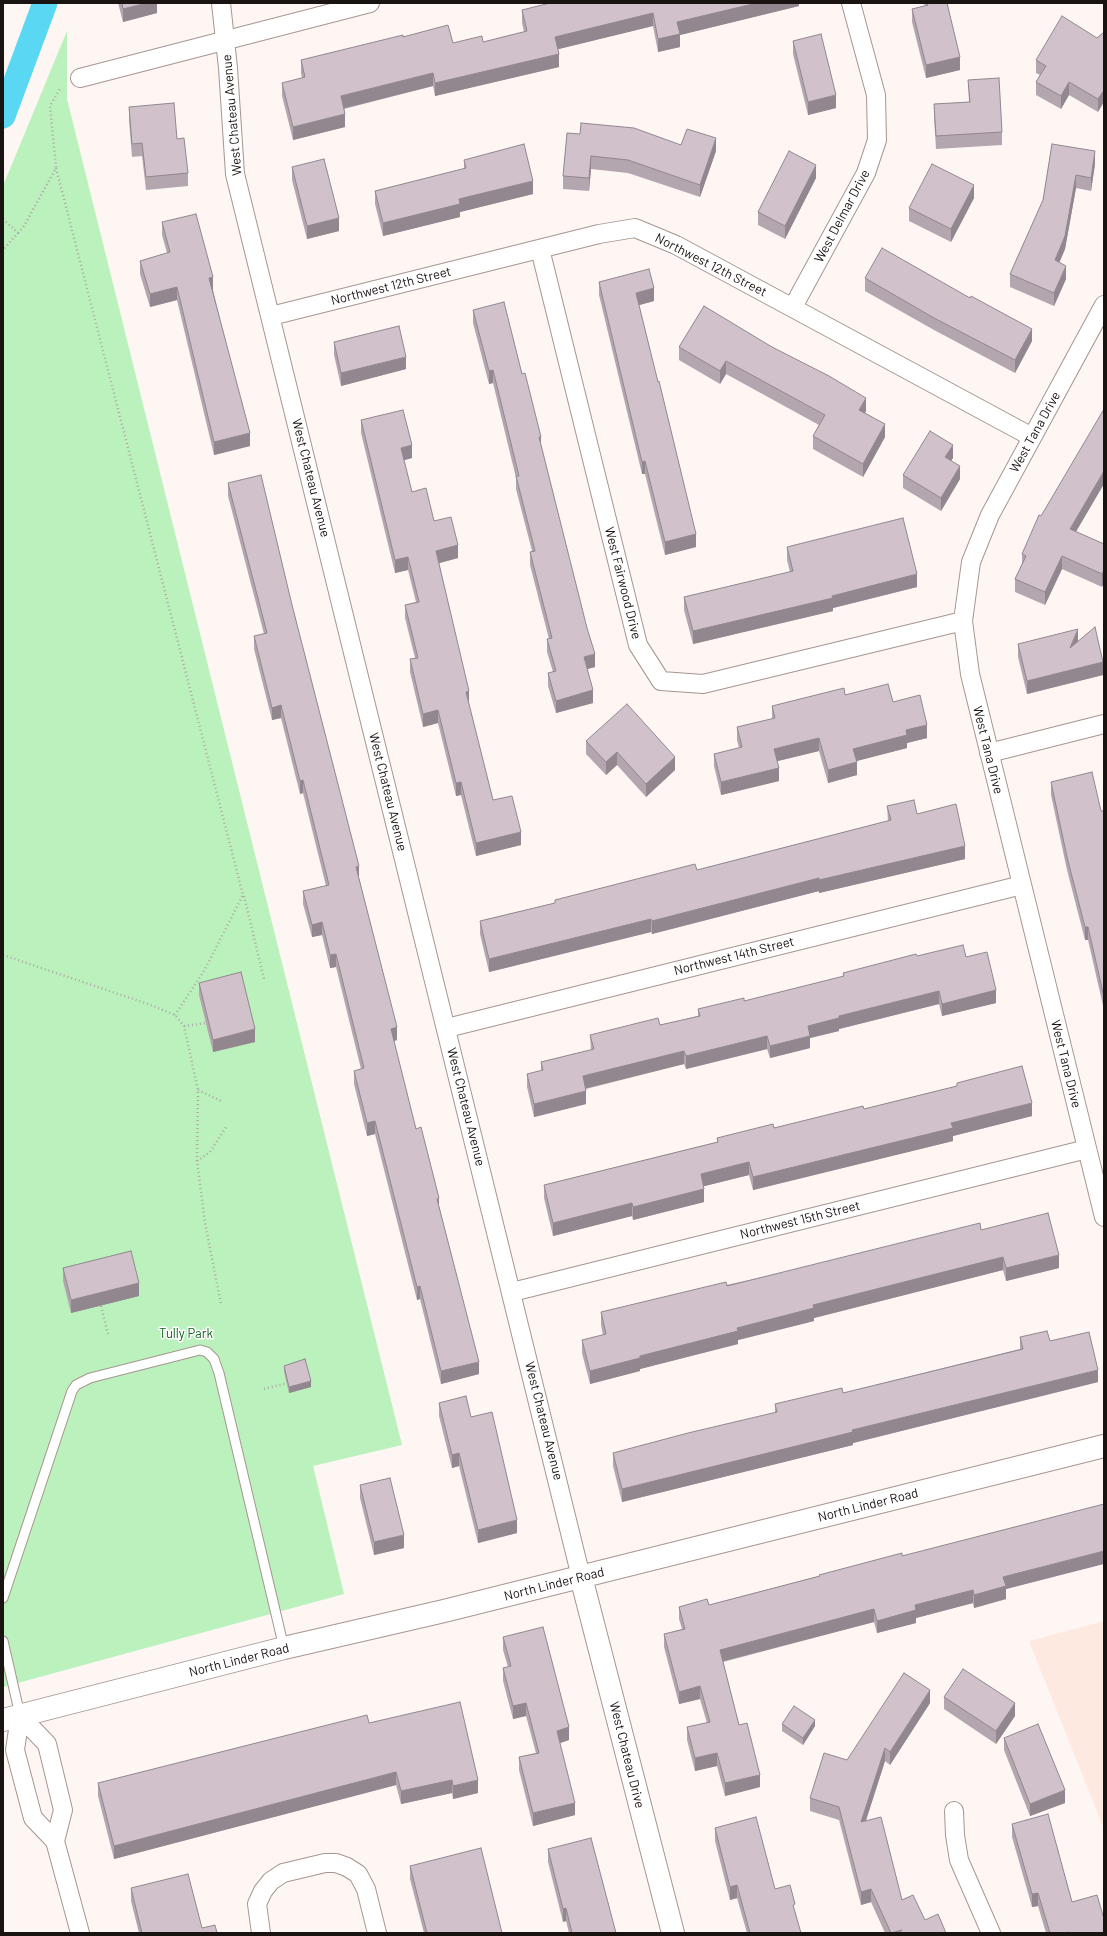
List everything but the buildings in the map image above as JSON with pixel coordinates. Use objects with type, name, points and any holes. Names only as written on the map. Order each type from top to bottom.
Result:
[{"type":"main road","name":"North Linder Road","points":[[12,1718],[284,1648],[581,1577],[1104,1446]]},
{"type":"main road","name":"West Chateau Drive","points":[[581,1577],[673,1933]]},
{"type":"street","name":"West Chateau Avenue","points":[[221,3],[235,174],[447,1028],[581,1577]]},
{"type":"street","points":[[80,78],[370,3]]},
{"type":"street","name":"West Delmar Drive","points":[[793,307],[866,173],[877,140],[876,95],[851,3]]},
{"type":"street","name":"Northwest 12th Street","points":[[270,316],[599,234],[635,228],[676,245],[1032,437]]},
{"type":"street","name":"West Fairwood Drive","points":[[540,249],[638,645],[661,681],[704,684],[963,621]]},
{"type":"street","name":"West Tana Drive","points":[[1104,305],[990,515],[971,562],[963,621],[970,674],[1104,1217]]},
{"type":"street","points":[[989,753],[1104,724]]},
{"type":"street","name":"Northwest 14th Street","points":[[447,1028],[1022,885]]},
{"type":"street","name":"Northwest 15th Street","points":[[512,1292],[1087,1149]]},
{"type":"street","points":[[12,1718],[15,1750],[33,1818],[55,1841],[80,1933]]},
{"type":"street","points":[[12,1718],[47,1744],[63,1810],[55,1841]]},
{"type":"street","points":[[954,1811],[954,1835],[959,1860],[991,1933]]},
{"type":"street","points":[[261,1933],[257,1904],[263,1891],[271,1881],[283,1874],[325,1863],[336,1863],[347,1867],[358,1874],[366,1889],[377,1933]]},
{"type":"lane","points":[[3,1598],[70,1398],[76,1386],[90,1378],[200,1350],[207,1352],[214,1359],[219,1373],[284,1648]]},
{"type":"lane","points":[[3,1640],[12,1718]]},
{"type":"path","points":[[80,78],[59,88],[50,106],[56,168],[244,895],[264,979]]},
{"type":"path","points":[[3,250],[24,226],[56,168]]},
{"type":"path","points":[[3,219],[18,233]]},
{"type":"path","points":[[174,1015],[204,971],[244,895]]},
{"type":"path","points":[[3,955],[148,1004],[174,1015],[184,1026],[198,1090],[197,1161],[205,1222],[221,1304]]},
{"type":"path","points":[[184,1026],[206,1023]]},
{"type":"path","points":[[198,1090],[221,1101]]},
{"type":"path","points":[[197,1161],[210,1152],[226,1127]]},
{"type":"path","points":[[101,1306],[108,1334]]},
{"type":"path","points":[[264,1389],[287,1383]]},
{"type":"shaded area","points":[[1104,1621],[1104,1829],[1029,1641]]},
{"type":"green space","name":"Tully Park","points":[[67,31],[67,99],[402,1445],[313,1466],[344,1594],[3,1687],[3,186]]},
{"type":"waterway","points":[[3,116],[45,3]]}]
